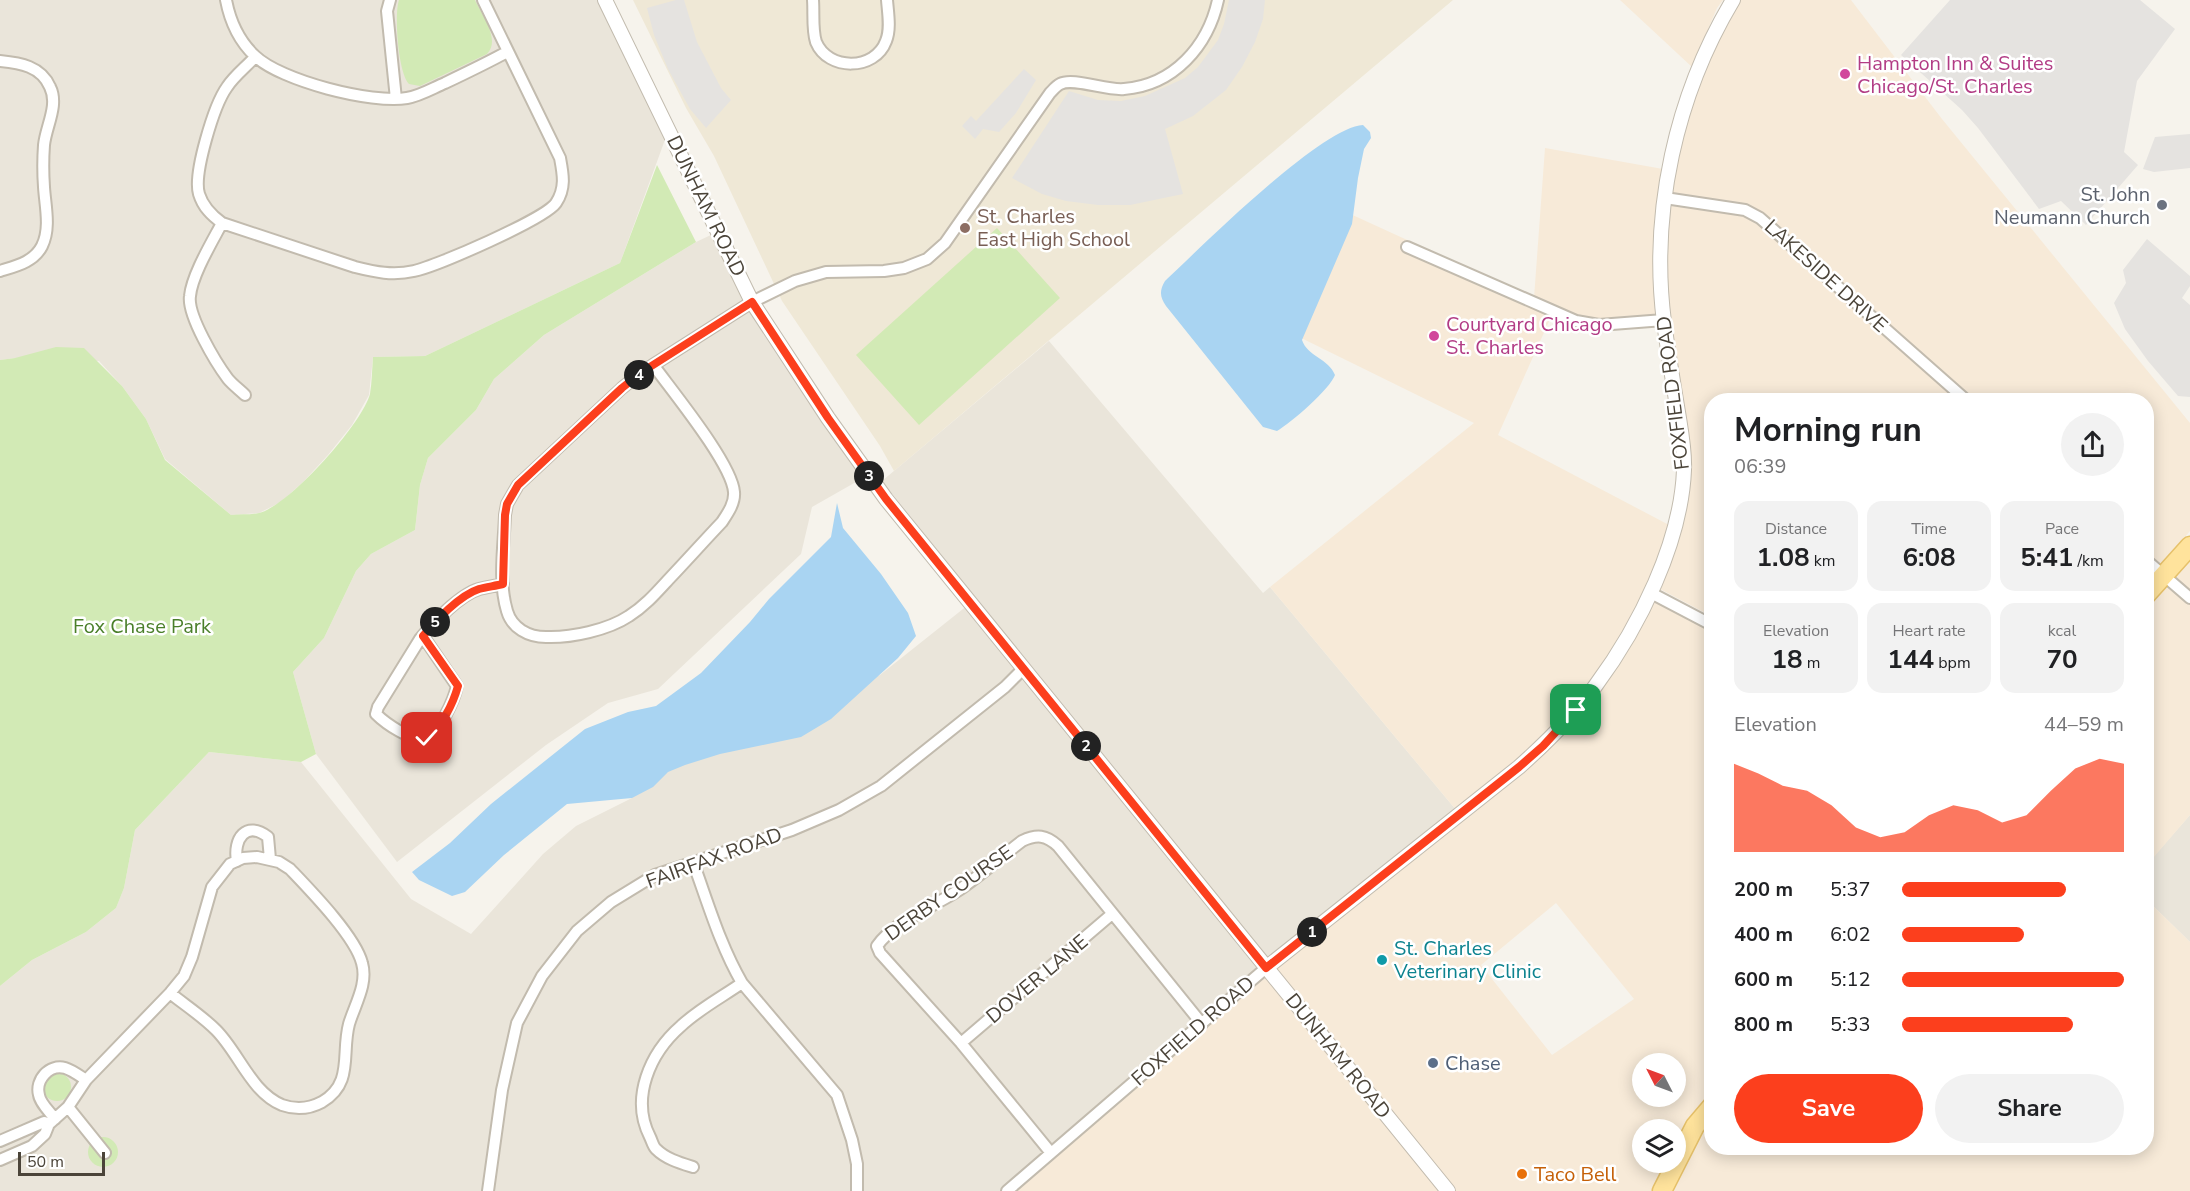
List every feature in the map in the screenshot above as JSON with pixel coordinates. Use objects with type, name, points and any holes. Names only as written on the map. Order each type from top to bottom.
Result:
[{"type":"main road","points":[[2154,586],[2190,544]]},
{"type":"main road","points":[[1662,1191],[1695,1126],[1704,1115]]},
{"type":"street","points":[[225,0],[238,35],[255,57],[282,73],[307,82],[370,98],[381,100],[409,98],[425,93],[507,52]]},
{"type":"street","points":[[390,0],[387,11],[396,99]]},
{"type":"street","points":[[255,57],[228,85],[219,99],[198,181],[198,193],[203,204],[222,223],[355,267],[392,274],[416,271],[511,231],[540,216],[555,204],[564,179],[560,158],[483,0]]},
{"type":"street","name":"DUNHAM ROAD","points":[[605,0],[752,302],[828,418],[886,499],[1448,1191]]},
{"type":"street","points":[[813,0],[817,43],[832,59],[854,64],[873,58],[887,40],[887,0]]},
{"type":"street","points":[[654,366],[731,477],[735,494],[731,508],[722,522],[646,603],[629,616],[596,630],[551,638],[523,632],[515,625],[507,612],[503,584],[507,504],[518,485],[622,388],[654,366],[752,302],[795,281],[826,272],[884,271],[904,268],[927,259],[945,243],[1050,93],[1059,84],[1070,81],[1093,87],[1124,89],[1154,82],[1182,66],[1200,46],[1214,21],[1218,0]]},
{"type":"street","name":"FOXFIELD ROAD","points":[[1007,1191],[1266,968],[1543,746],[1596,685],[1616,655],[1651,593],[1675,530],[1682,498],[1685,468],[1683,440],[1664,320],[1660,274],[1665,198],[1669,168],[1684,111],[1720,21],[1733,0]]},
{"type":"street","points":[[0,61],[20,63],[34,68],[51,88],[53,104],[44,143],[47,220],[42,246],[32,258],[22,264],[0,271]]},
{"type":"street","name":"LAKESIDE DRIVE","points":[[1665,198],[1745,210],[1760,218],[1958,393]]},
{"type":"street","points":[[222,223],[195,280],[190,295],[190,305],[192,318],[229,380],[245,395]]},
{"type":"street","points":[[1407,247],[1576,321],[1599,325],[1664,320]]},
{"type":"street","points":[[2154,567],[2190,598]]},
{"type":"street","points":[[423,636],[458,686],[456,696],[437,728],[427,738],[413,739],[384,722],[376,714],[378,707],[423,636],[432,625],[477,589],[503,584]]},
{"type":"street","points":[[1651,593],[1704,621]]},
{"type":"street","name":"FAIRFAX ROAD","points":[[488,1191],[502,1090],[517,1023],[542,976],[577,931],[611,902],[655,875],[792,830],[839,810],[881,786],[1005,687],[1023,669]]},
{"type":"street","points":[[237,861],[237,843],[243,833],[252,830],[262,832],[268,837],[270,859]]},
{"type":"street","name":"DERBY COURSE","points":[[1052,1153],[961,1043],[880,953],[877,946],[881,939],[959,890],[1022,841],[1032,836],[1044,836],[1058,846],[1202,1024]]},
{"type":"street","points":[[0,1160],[32,1146],[45,1134],[52,1121],[68,1107],[86,1080],[184,976],[192,957],[212,887],[230,864],[243,858],[257,857],[270,859],[290,869],[348,935],[362,960],[364,972],[362,989],[349,1024],[343,1078],[336,1091],[314,1106],[300,1109],[285,1106],[270,1099],[217,1031],[170,993]]},
{"type":"street","points":[[693,862],[712,920],[741,983],[837,1095],[854,1148],[856,1191]]},
{"type":"street","name":"DOVER LANE","points":[[961,1043],[1112,914]]},
{"type":"street","points":[[693,1167],[669,1159],[655,1148],[644,1126],[641,1101],[645,1076],[659,1051],[681,1025],[741,983]]},
{"type":"street","points":[[52,1121],[38,1093],[39,1083],[45,1073],[55,1068],[64,1068],[86,1080]]},
{"type":"street","points":[[68,1107],[105,1153]]},
{"type":"street","points":[[0,1141],[34,1124],[52,1121]]},
{"type":"shaded area","points":[[0,0],[600,0],[666,137],[620,263],[425,356],[373,357],[369,395],[352,425],[328,455],[281,502],[259,513],[231,515],[165,459],[146,419],[122,386],[99,361],[15,358],[0,360]]},
{"type":"shaded area","name":"St. Charles East High School","points":[[633,0],[1453,0],[894,471],[880,446],[782,301],[714,156],[686,108]]},
{"type":"shaded area","points":[[684,0],[697,42],[721,88],[731,100],[706,128],[690,109],[668,69],[654,35],[647,8]]},
{"type":"shaded area","points":[[1229,0],[1265,0],[1263,19],[1255,42],[1242,67],[1226,90],[1193,116],[1165,129],[1183,194],[1130,205],[1098,205],[1066,201],[1042,194],[1012,178],[1069,91],[1098,100],[1121,101],[1145,96],[1185,78],[1198,67],[1218,40]]},
{"type":"shaded area","points":[[1620,0],[1723,0],[1717,8],[1692,67]]},
{"type":"shaded area","points":[[1740,0],[1851,0],[1942,119],[2190,423],[2190,531],[2161,566],[2154,560],[2154,393],[1957,393],[1843,298],[1950,393],[1704,393],[1704,612],[1660,589],[1686,513],[1692,460],[1664,274],[1670,194],[1687,112],[1714,44]]},
{"type":"shaded area","points":[[1950,0],[2140,0],[2175,29],[2137,81],[2124,152],[2138,165],[2086,225],[2061,201],[2039,209],[1962,110],[1901,55]]},
{"type":"shaded area","points":[[1024,69],[1036,80],[1016,113],[999,132],[983,129],[975,139],[962,126],[971,116],[976,121]]},
{"type":"shaded area","points":[[2190,134],[2190,168],[2154,172],[2143,169],[2155,137]]},
{"type":"shaded area","points":[[1545,148],[1663,169],[1654,279],[1661,326],[1595,330],[1551,317],[1498,435],[1671,526],[1648,588],[1595,678],[1565,716],[1530,751],[1457,811],[1270,587],[1474,423],[1289,332],[1346,212],[1534,298]]},
{"type":"shaded area","points":[[713,234],[863,478],[812,507],[801,554],[658,689],[608,703],[546,745],[397,862],[316,754],[293,672],[324,638],[356,571],[371,554],[415,530],[420,485],[428,458],[476,410],[494,379],[544,335],[696,242]]},
{"type":"shaded area","points":[[2147,239],[2190,276],[2190,286],[2182,298],[2190,305],[2190,397],[2178,396],[2148,361],[2125,329],[2114,303],[2126,283],[2123,270]]},
{"type":"shaded area","points":[[1049,341],[1263,593],[1270,587],[1457,811],[1267,961],[882,481]]},
{"type":"shaded area","points":[[2190,556],[2190,815],[2154,857],[2154,598]]},
{"type":"shaded area","points":[[1652,599],[1704,626],[1704,1106],[1686,1131],[1686,1119],[1632,1119],[1632,1173],[1665,1173],[1655,1191],[1454,1191],[1274,969],[1532,765],[1599,692]],"holes":[[[1556,903],[1634,999],[1552,1055],[1481,965]]]},
{"type":"shaded area","points":[[968,605],[1260,968],[1002,1191],[0,1191],[0,986],[32,960],[86,932],[116,908],[124,888],[135,830],[209,752],[301,762],[411,899],[471,934],[543,854],[576,826],[632,798],[670,753],[880,675]]},
{"type":"shaded area","points":[[2190,815],[2190,942],[2154,907],[2154,856]]},
{"type":"shaded area","points":[[2154,907],[2190,942],[2190,1191],[1669,1191],[1678,1173],[1686,1173],[1686,1159],[1704,1126],[1704,1155],[2154,1155]]},
{"type":"shaded area","points":[[1265,978],[1441,1191],[1016,1191]]},
{"type":"green space","points":[[399,0],[475,0],[489,27],[491,48],[487,54],[420,86],[409,84],[402,68],[398,43]]},
{"type":"green space","name":"Fox Chase Park","points":[[657,165],[696,242],[544,335],[494,379],[476,410],[428,458],[420,485],[415,530],[371,554],[356,571],[324,638],[293,672],[316,754],[301,762],[209,752],[135,830],[124,888],[116,908],[86,932],[32,960],[0,986],[0,360],[56,347],[84,348],[122,386],[146,419],[165,460],[231,515],[259,513],[288,496],[323,462],[354,424],[370,394],[373,357],[425,356],[620,263]]},
{"type":"green space","points":[[997,228],[1060,298],[919,425],[856,355]]},
{"type":"green space","points":[[57,1073],[67,1077],[71,1087],[67,1097],[57,1101],[47,1097],[43,1087],[47,1077]]},
{"type":"green space","points":[[103,1137],[109,1138],[117,1146],[117,1158],[109,1166],[103,1167],[97,1166],[89,1158],[88,1152],[89,1146],[97,1138]]},
{"type":"water","points":[[1363,125],[1370,132],[1371,138],[1364,149],[1352,224],[1302,340],[1308,350],[1328,365],[1335,375],[1318,397],[1283,427],[1277,431],[1263,427],[1166,306],[1161,297],[1161,291],[1165,281],[1204,243],[1291,167],[1344,131]]},
{"type":"water","points":[[837,503],[843,528],[881,574],[908,613],[916,636],[898,658],[831,719],[801,737],[720,754],[685,765],[668,772],[653,787],[632,798],[567,804],[504,855],[465,892],[452,896],[419,880],[412,872],[450,843],[491,804],[585,729],[628,712],[656,706],[701,673],[769,599],[831,537]]},
{"type":"place","name":"Hampton Inn & Suites Chicago/St. Charles","points":[[1845,74]]},
{"type":"place","name":"St. John Neumann Church","points":[[2162,205]]},
{"type":"place","name":"St. Charles East High School","points":[[965,228]]},
{"type":"place","name":"Courtyard Chicago St. Charles","points":[[1434,336]]},
{"type":"place","name":"St. Charles Veterinary Clinic","points":[[1382,960]]},
{"type":"place","name":"Chase","points":[[1433,1063]]},
{"type":"place","name":"Taco Bell","points":[[1522,1174]]},
{"type":"route","points":[[427,738],[437,728],[456,696],[458,686],[423,636],[432,625],[467,595],[477,589],[503,584],[505,515],[507,504],[518,485],[642,372],[752,302],[828,418],[886,499],[1266,968],[1519,767],[1543,746],[1576,710]]}]
